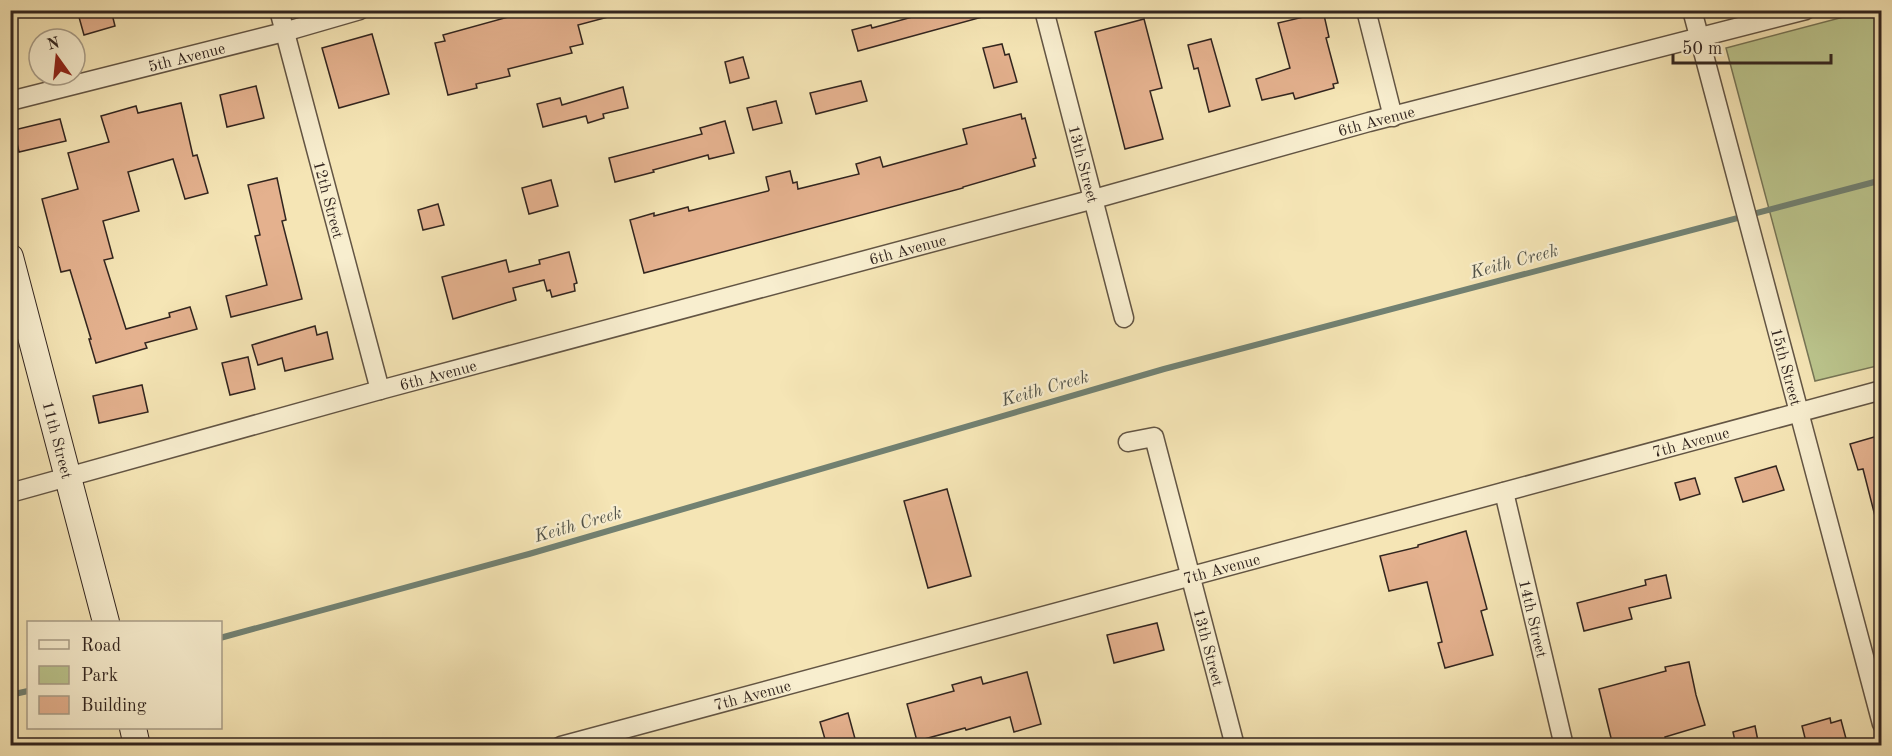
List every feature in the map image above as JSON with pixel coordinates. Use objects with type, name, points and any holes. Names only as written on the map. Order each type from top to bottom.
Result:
[{"type":"main road","name":"11th Street","points":[[10,257],[106,621]]},
{"type":"main road","points":[[133,729],[137,746]]},
{"type":"street","name":"12th Street","points":[[279,10],[380,390]]},
{"type":"street","name":"5th Avenue","points":[[10,101],[284,32],[360,10]]},
{"type":"street","name":"13th Street","points":[[1044,10],[1124,318]]},
{"type":"street","points":[[1365,10],[1394,117]]},
{"type":"street","name":"15th Street","points":[[1692,10],[1881,724]]},
{"type":"street","name":"6th Avenue","points":[[10,493],[380,390],[1394,117],[1806,10]]},
{"type":"street","name":"7th Avenue","points":[[561,746],[1881,390]]},
{"type":"street","name":"13th Street","points":[[1128,442],[1154,437],[1235,746]]},
{"type":"street","name":"14th Street","points":[[1504,492],[1564,746]]},
{"type":"green space","points":[[1870,10],[1882,11],[1881,365],[1815,381],[1726,48]]},
{"type":"building","points":[[77,10],[111,10],[115,26],[87,34],[87,27],[82,27]]},
{"type":"building","points":[[534,10],[611,10],[612,16],[578,25],[583,44],[570,47],[572,53],[508,69],[510,76],[476,84],[477,88],[448,95],[435,43],[445,41],[443,35]]},
{"type":"building","points":[[927,10],[986,10],[986,16],[858,51],[852,30],[871,25],[872,28],[927,13]]},
{"type":"building","points":[[1316,14],[1317,16],[1324,15],[1329,37],[1326,38],[1338,83],[1333,84],[1334,88],[1295,99],[1293,93],[1262,100],[1256,79],[1290,68],[1278,23]]},
{"type":"building","points":[[1144,19],[1162,88],[1150,91],[1163,139],[1125,149],[1095,32]]},
{"type":"building","points":[[372,34],[389,94],[339,108],[322,48]]},
{"type":"building","points":[[1211,39],[1230,106],[1209,112],[1198,68],[1194,69],[1188,45]]},
{"type":"building","points":[[1002,44],[1005,55],[1009,54],[1017,82],[994,88],[983,48]]},
{"type":"building","points":[[743,57],[749,78],[730,83],[725,62]]},
{"type":"building","points":[[861,81],[867,101],[816,114],[810,93]]},
{"type":"building","points":[[256,86],[264,118],[227,127],[220,95]]},
{"type":"building","points":[[623,87],[628,108],[603,114],[604,118],[588,123],[586,116],[543,127],[537,104],[560,98],[562,105]]},
{"type":"building","points":[[776,101],[782,123],[753,130],[747,108]]},
{"type":"building","points":[[181,103],[193,156],[197,155],[208,193],[185,199],[173,159],[128,172],[139,211],[103,221],[113,258],[104,260],[126,329],[170,317],[169,313],[190,307],[197,329],[145,343],[147,348],[96,363],[70,270],[61,272],[42,199],[78,189],[68,153],[109,142],[101,116],[136,106],[138,113]]},
{"type":"building","points":[[1021,114],[1022,119],[1025,118],[1036,158],[1033,159],[1035,166],[963,188],[644,273],[630,220],[688,207],[689,211],[768,191],[766,177],[790,171],[793,183],[797,182],[798,189],[859,174],[856,164],[880,157],[883,167],[967,144],[963,129]]},
{"type":"building","points":[[60,119],[66,141],[19,152],[14,130]]},
{"type":"building","points":[[725,121],[734,153],[709,159],[708,155],[615,182],[609,158],[702,134],[700,128]]},
{"type":"building","points":[[277,178],[286,220],[282,221],[302,299],[231,317],[226,296],[267,285],[255,236],[260,235],[248,185]]},
{"type":"building","points":[[551,180],[558,206],[529,214],[522,188]]},
{"type":"building","points":[[438,204],[444,225],[423,230],[418,210]]},
{"type":"building","points":[[569,252],[577,283],[574,284],[575,291],[552,297],[550,290],[547,291],[544,280],[513,288],[516,300],[453,319],[442,277],[506,260],[509,272],[540,264],[539,260]]},
{"type":"building","points":[[315,326],[317,335],[327,332],[333,359],[285,371],[282,358],[258,365],[252,345]]},
{"type":"building","points":[[248,357],[255,389],[230,395],[222,363]]},
{"type":"building","points":[[142,385],[148,412],[99,423],[93,396]]},
{"type":"building","points":[[1881,435],[1881,519],[1876,520],[1863,469],[1858,470],[1850,444]]},
{"type":"building","points":[[1776,466],[1784,490],[1743,502],[1735,478]]},
{"type":"building","points":[[1695,478],[1700,494],[1680,500],[1675,483]]},
{"type":"building","points":[[947,489],[971,576],[928,588],[904,501]]},
{"type":"building","points":[[1466,531],[1487,609],[1481,611],[1493,655],[1445,668],[1438,643],[1442,642],[1427,582],[1389,591],[1380,556],[1418,547],[1418,545]]},
{"type":"building","points":[[1666,575],[1671,598],[1629,608],[1632,619],[1584,631],[1577,603],[1646,585],[1645,580]]},
{"type":"building","points":[[1157,623],[1164,650],[1114,663],[1107,635]]},
{"type":"building","points":[[1689,662],[1705,725],[1665,737],[1668,746],[1613,746],[1599,689],[1666,671],[1665,667]]},
{"type":"building","points":[[1027,672],[1041,724],[1014,732],[1010,717],[917,741],[907,704],[954,691],[952,685],[981,677],[983,684]]},
{"type":"building","points":[[848,713],[857,746],[827,746],[820,722]]},
{"type":"building","points":[[1830,718],[1831,723],[1841,720],[1848,746],[1807,746],[1802,726]]},
{"type":"building","points":[[1755,726],[1759,746],[1736,746],[1733,732]]},
{"type":"waterway","name":"Keith Creek","points":[[222,637],[529,554],[1164,369],[1882,180]]},
{"type":"waterway","name":"Keith Creek","points":[[10,695],[27,691]]}]
